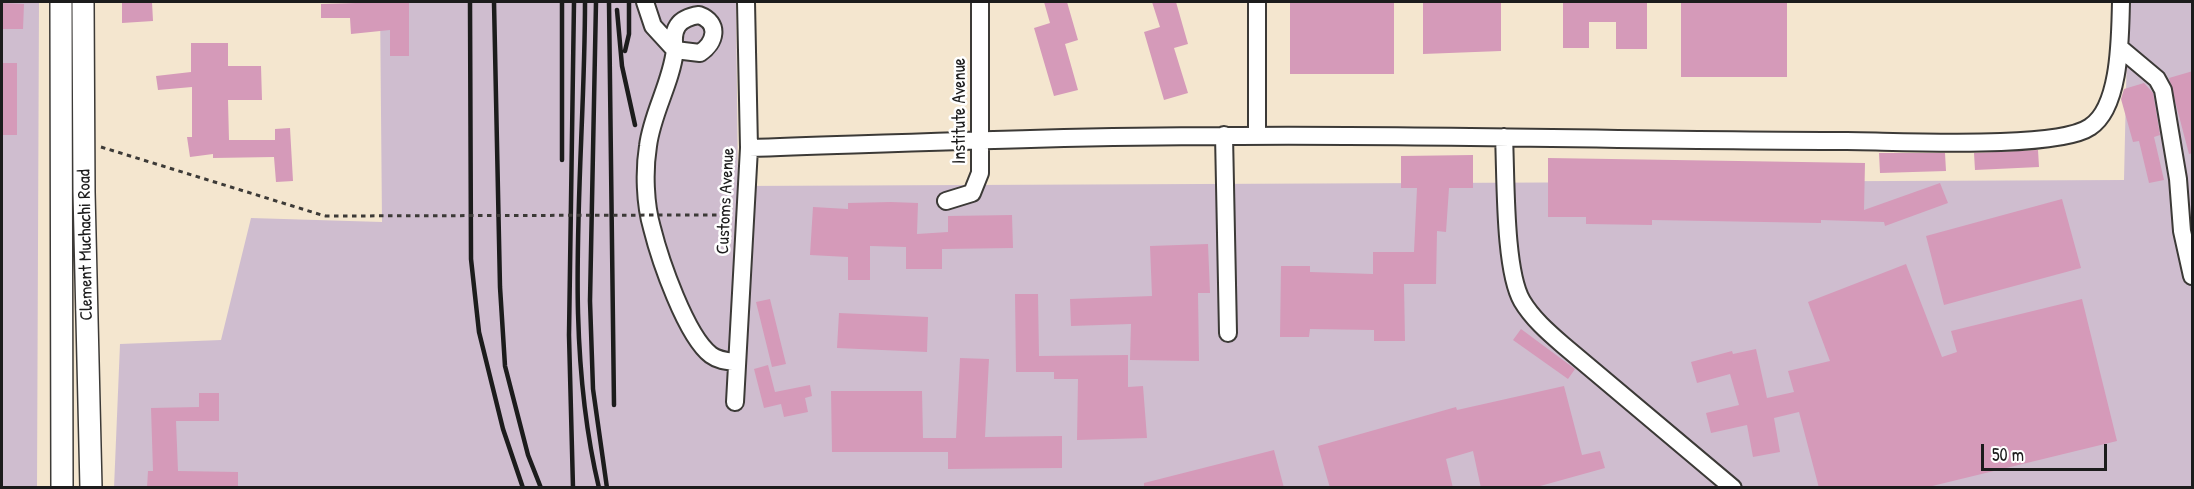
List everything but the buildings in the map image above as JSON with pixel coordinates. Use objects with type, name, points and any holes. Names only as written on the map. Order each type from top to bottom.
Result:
[{"type":"main road","name":"Clement Muchachi Road","points":[[61,2],[62,488]]},
{"type":"main road","name":"Clement Muchachi Road","points":[[83,2],[91,488]]},
{"type":"street","points":[[645,2],[653,26],[675,50],[670,75],[653,117],[647,146],[646,178],[651,227],[686,322],[703,348],[712,356],[737,362]]},
{"type":"street","name":"Customs Avenue","points":[[735,402],[749,148],[746,2]]},
{"type":"street","name":"Institute Avenue","points":[[946,201],[972,193],[980,173],[980,2]]},
{"type":"street","points":[[1257,2],[1257,136]]},
{"type":"street","points":[[749,148],[1224,135],[2017,141],[2078,133],[2101,118],[2109,102],[2120,48],[2121,2]]},
{"type":"street","points":[[2120,48],[2157,79],[2163,90],[2178,179],[2182,231],[2193,276]]},
{"type":"street","points":[[1224,135],[1228,333]]},
{"type":"street","points":[[1504,137],[1512,273],[1522,300],[1543,327],[1563,345],[1733,488]]},
{"type":"path","points":[[85,142],[325,216],[685,214],[745,216]]},
{"type":"shaded area","points":[[2,2],[39,2],[37,487],[2,487]]},
{"type":"shaded area","points":[[380,2],[736,2],[738,186],[2124,180],[2128,2],[2192,2],[2192,487],[114,488],[120,344],[221,340],[251,218],[382,222]]},
{"type":"railway","points":[[470,2],[471,259],[479,332],[503,429],[523,488]]},
{"type":"railway","points":[[494,2],[500,287],[505,366],[528,455],[541,488]]},
{"type":"railway","points":[[562,2],[562,160]]},
{"type":"railway","points":[[573,488],[569,335],[574,2]]},
{"type":"railway","points":[[585,2],[578,307],[587,428],[599,488]]},
{"type":"railway","points":[[596,2],[590,301],[593,389],[607,488]]},
{"type":"railway","points":[[609,2],[614,405]]},
{"type":"railway","points":[[625,51],[629,34],[629,2]]},
{"type":"railway","points":[[617,10],[622,66],[635,125]]}]
